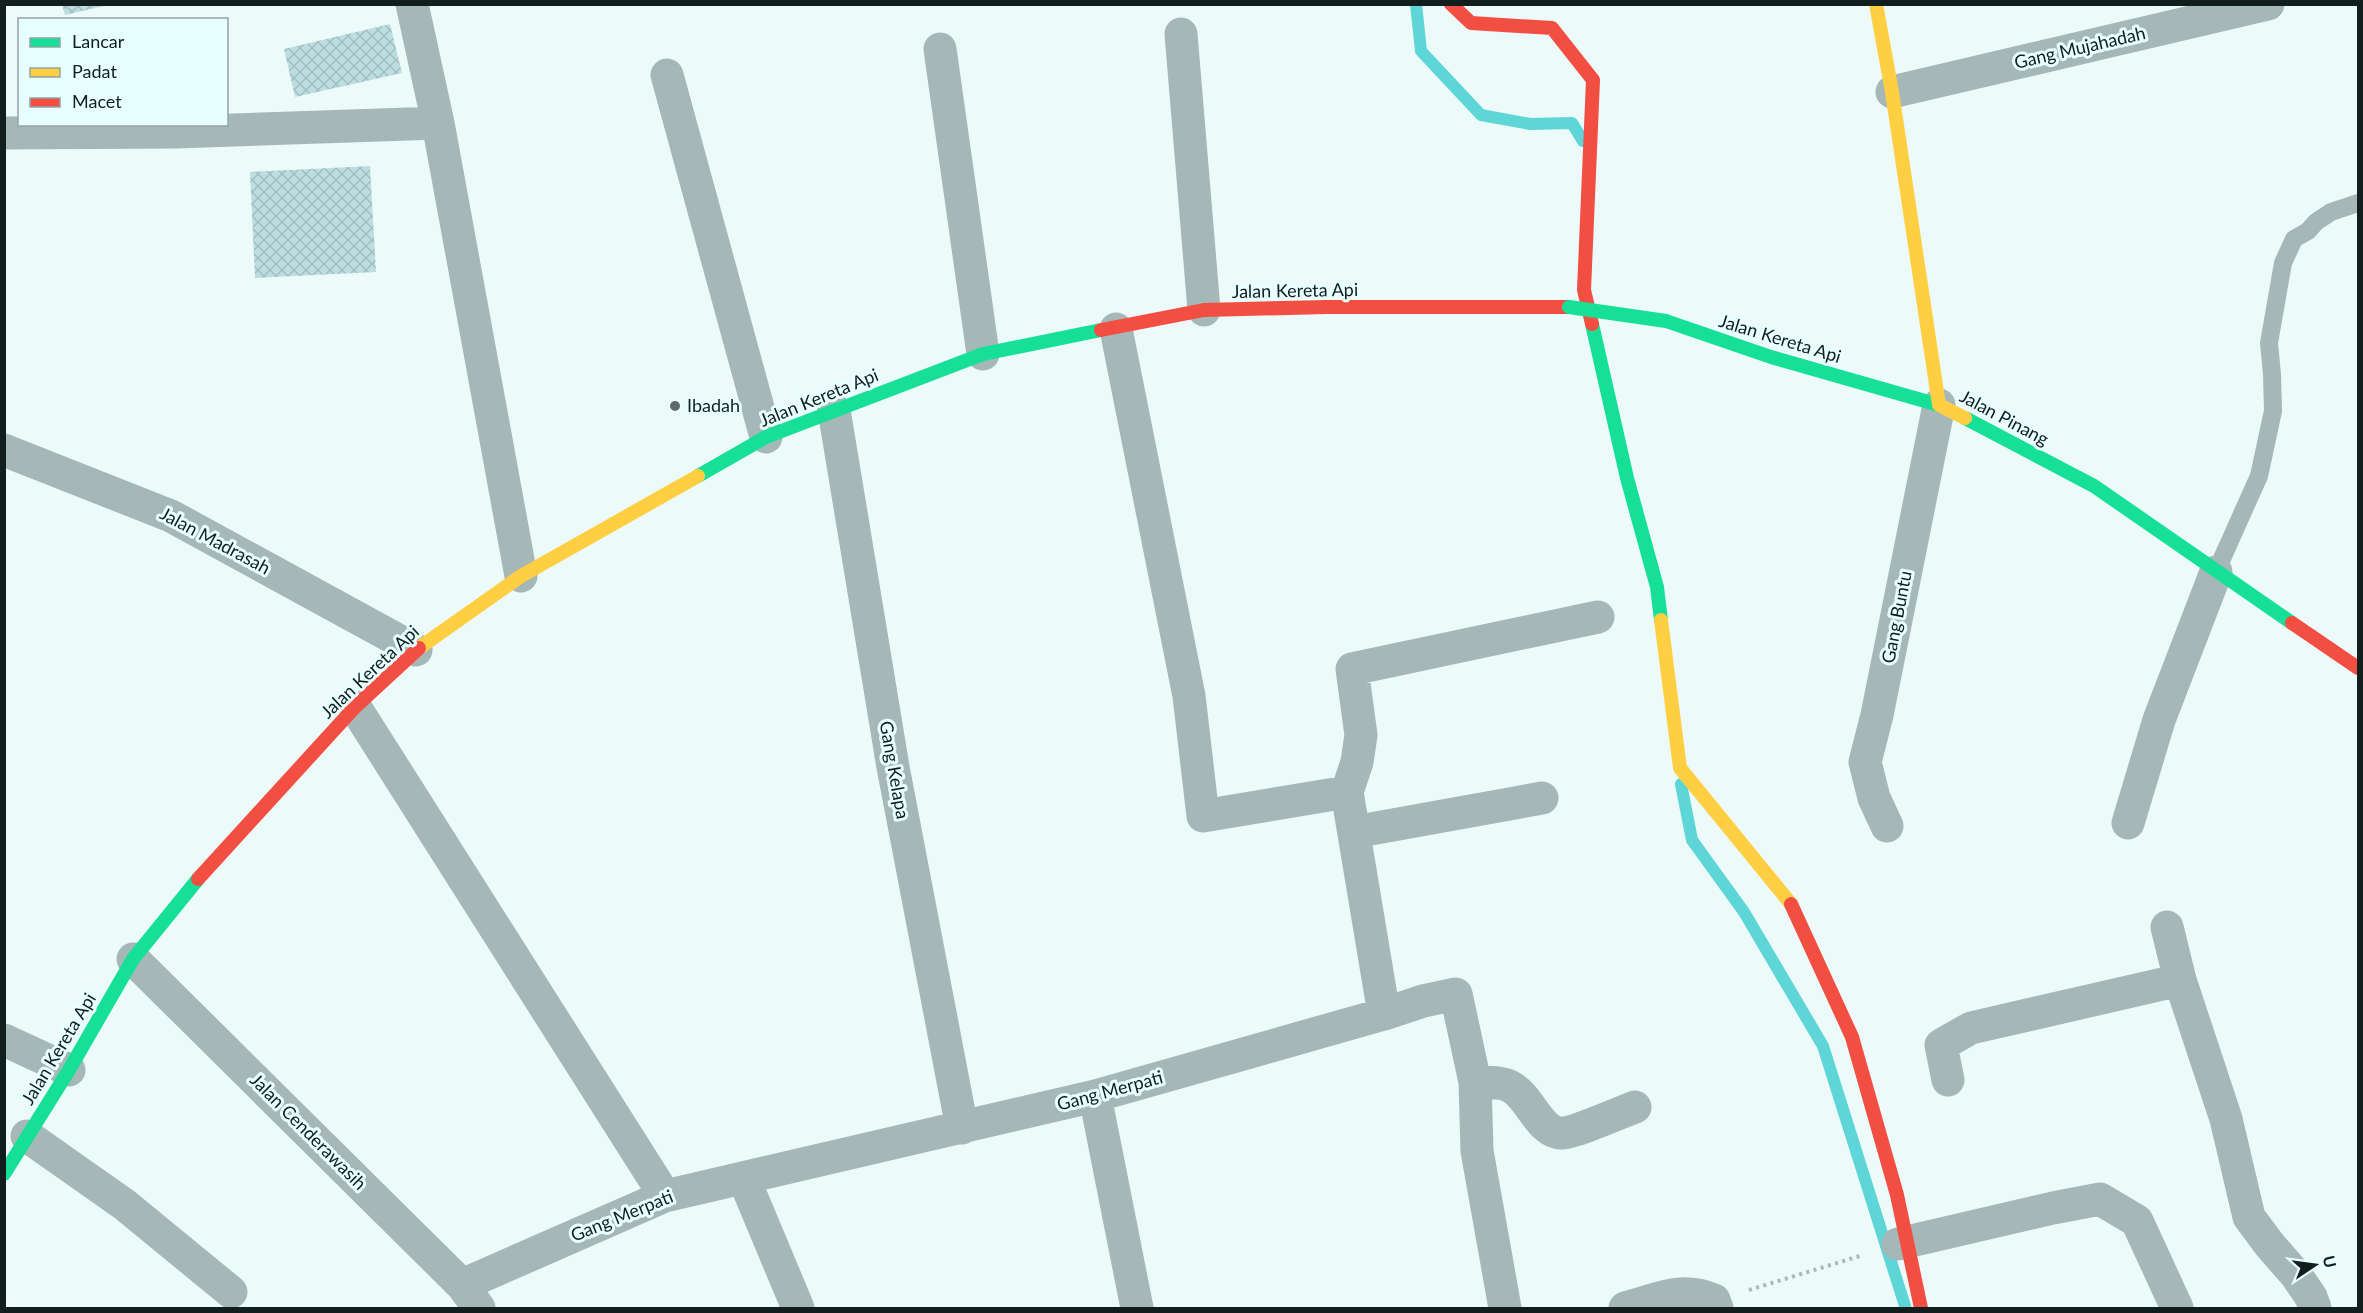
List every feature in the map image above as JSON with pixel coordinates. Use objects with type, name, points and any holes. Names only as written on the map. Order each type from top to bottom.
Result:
[{"type":"street","points":[[412,4],[438,123],[521,576]]},
{"type":"street","points":[[1450,4],[1471,23],[1552,28],[1593,80],[1584,290],[1627,478],[1657,587],[1680,768],[1794,908],[1852,1037],[1897,1195],[1902,1244],[1921,1308]]},
{"type":"street","name":"Jalan Pinang","points":[[1876,4],[1892,92],[1939,405],[2094,486],[2358,668]]},
{"type":"street","name":"Gang Mujahadah","points":[[1892,92],[2268,4]]},
{"type":"street","points":[[1181,34],[1204,310]]},
{"type":"street","points":[[940,49],[983,354]]},
{"type":"street","points":[[667,75],[766,436]]},
{"type":"street","points":[[4,133],[176,132],[438,123]]},
{"type":"street","name":"Jalan Kereta Api","points":[[4,1174],[69,1070],[133,959],[208,866],[355,707],[416,650],[521,576],[766,436],[983,354],[1204,310],[1326,307],[1569,307],[1666,321],[1771,357],[1939,405]]},
{"type":"street","points":[[1116,329],[1189,696],[1203,816],[1347,792]]},
{"type":"street","name":"Gang Buntu","points":[[1887,826],[1874,798],[1865,762],[1877,715],[1939,405]]},
{"type":"street","name":"Gang Kelapa","points":[[834,410],[893,767],[962,1128]]},
{"type":"street","name":"Jalan Madrasah","points":[[4,450],[171,516],[416,650]]},
{"type":"street","points":[[2128,823],[2159,720],[2216,572]]},
{"type":"street","points":[[1384,1014],[1347,792],[1357,762],[1361,735],[1352,669],[1598,617]]},
{"type":"street","points":[[355,707],[665,1196]]},
{"type":"street","points":[[1354,832],[1542,798]]},
{"type":"street","points":[[2167,927],[2180,980],[2226,1119],[2250,1217],[2269,1244],[2296,1275],[2311,1297],[2315,1308]]},
{"type":"street","name":"Jalan Cenderawasih","points":[[133,959],[470,1297]]},
{"type":"street","points":[[1948,1080],[1941,1045],[1971,1028],[2180,980]]},
{"type":"street","name":"Gang Merpati","points":[[470,1297],[665,1196],[1095,1096],[1423,1001],[1456,994],[1475,1082],[1477,1151],[1505,1308]]},
{"type":"street","points":[[4,1040],[69,1070]]},
{"type":"street","points":[[1475,1082],[1501,1083],[1512,1087],[1523,1097],[1549,1131],[1562,1134],[1635,1107]]},
{"type":"street","points":[[1095,1096],[1137,1308]]},
{"type":"street","points":[[27,1136],[125,1205],[231,1292]]},
{"type":"street","points":[[744,1179],[798,1308]]},
{"type":"street","points":[[1902,1244],[2100,1199],[2137,1221],[2177,1308]]},
{"type":"street","points":[[1625,1308],[1680,1293],[1697,1293],[1716,1304]]},
{"type":"lane","points":[[2216,572],[2259,476],[2273,411],[2269,343],[2285,256],[2294,239],[2308,231],[2316,222],[2331,212],[2358,203]]},
{"type":"path","points":[[1716,1304],[1861,1256]]},
{"type":"building","points":[[62,4],[108,4],[108,5],[65,15]]},
{"type":"building","points":[[390,24],[402,73],[295,97],[284,49]]},
{"type":"building","points":[[370,166],[376,272],[255,278],[250,172]]},
{"type":"waterway","points":[[1416,4],[1421,51],[1481,115],[1530,124],[1572,123],[1583,141]]},
{"type":"waterway","points":[[1681,784],[1692,840],[1744,912],[1823,1046],[1905,1306]]},
{"type":"traffic: fast","points":[[1569,307],[1666,321]]},
{"type":"traffic: fast","points":[[1666,321],[1771,357],[1939,405]]},
{"type":"traffic: fast","points":[[1592,324],[1627,478],[1657,587],[1661,620]]},
{"type":"traffic: fast","points":[[698,476],[766,437],[983,354],[1101,330]]},
{"type":"traffic: fast","points":[[1965,418],[2094,486],[2292,623]]},
{"type":"traffic: fast","points":[[4,1174],[69,1070],[133,959],[198,879]]},
{"type":"traffic: slow","points":[[1876,4],[1892,92],[1939,405],[1965,418]]},
{"type":"traffic: slow","points":[[419,648],[521,576],[698,476]]},
{"type":"traffic: slow","points":[[1661,620],[1680,768],[1791,904]]},
{"type":"traffic: jam","points":[[1451,4],[1471,23],[1552,28],[1593,80],[1584,290],[1592,324]]},
{"type":"traffic: jam","points":[[1101,330],[1204,310],[1326,307],[1569,307]]},
{"type":"traffic: jam","points":[[2292,623],[2358,668]]},
{"type":"traffic: jam","points":[[198,879],[355,707],[419,648]]},
{"type":"traffic: jam","points":[[1791,904],[1852,1037],[1897,1195],[1921,1308]]},
{"type":"place","name":"Ibadah","points":[[675,406]]}]
